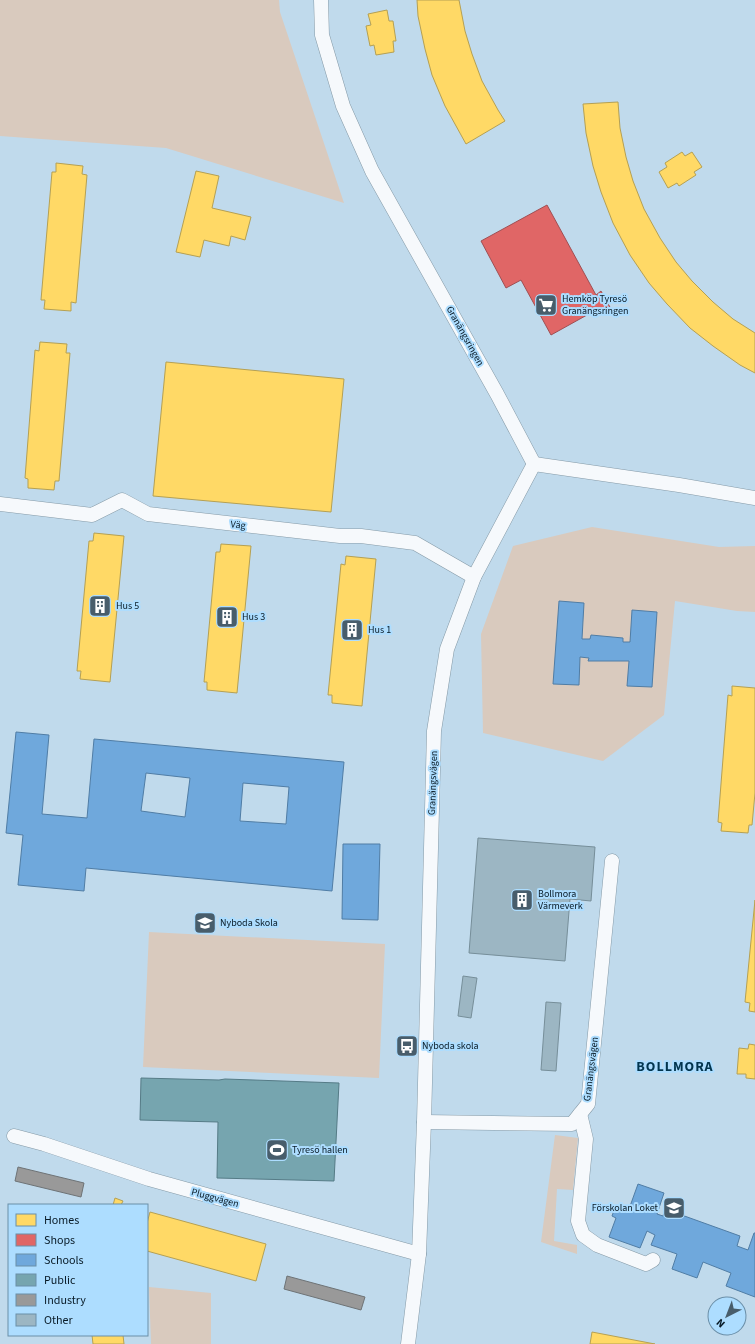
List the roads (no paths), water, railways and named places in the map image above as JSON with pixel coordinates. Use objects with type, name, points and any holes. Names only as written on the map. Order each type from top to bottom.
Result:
[{"type":"street","name":"Granängsringen","points":[[321,0],[322,35],[343,106],[372,171],[497,394],[534,464]]},
{"type":"street","points":[[534,464],[679,485],[755,498]]},
{"type":"street","name":"Granängsvägen","points":[[408,1344],[419,1254],[424,1122],[434,731],[447,649],[474,577],[534,464]]},
{"type":"street","name":"Väg","points":[[0,504],[92,516],[122,500],[148,514],[415,543],[474,577]]},
{"type":"street","name":"Granängsvägen","points":[[424,1122],[572,1124],[588,1104],[612,861]]},
{"type":"street","points":[[580,1114],[586,1139],[578,1221],[583,1234],[597,1245],[646,1264],[653,1260]]},
{"type":"street","name":"Pluggvägen","points":[[14,1136],[44,1144],[148,1179],[419,1254]]},
{"type":"place","name":"Hemköp Tyresö Granängsringen","points":[[546,305]]},
{"type":"place","name":"Hus 5","points":[[100,606]]},
{"type":"place","name":"Hus 3","points":[[227,617]]},
{"type":"place","name":"Hus 1","points":[[352,630]]},
{"type":"place","name":"Bollmora Värmeverk","points":[[522,900]]},
{"type":"place","name":"Nyboda Skola","points":[[205,923]]},
{"type":"place","name":"Nyboda skola","points":[[407,1046]]},
{"type":"place","name":"Tyresö hallen","points":[[277,1150]]},
{"type":"place","name":"Förskolan Loket","points":[[674,1208]]},
{"type":"district","name":"BOLLMORA","points":[[675,1067]]}]
